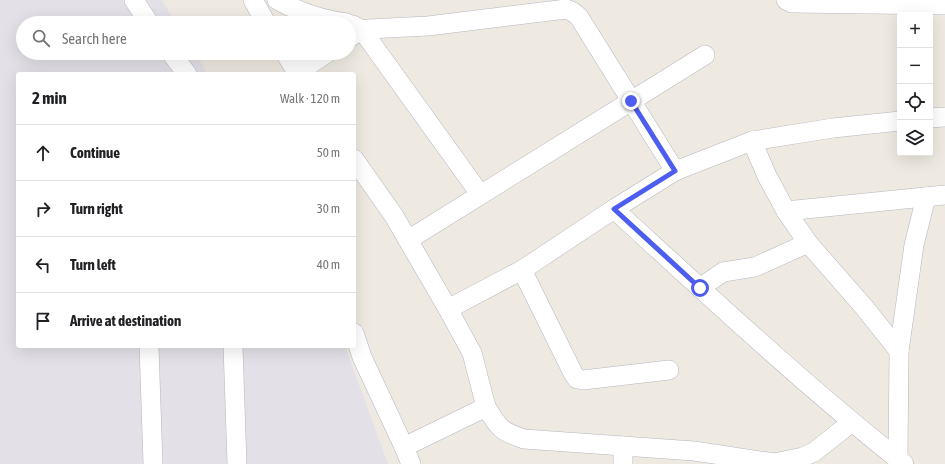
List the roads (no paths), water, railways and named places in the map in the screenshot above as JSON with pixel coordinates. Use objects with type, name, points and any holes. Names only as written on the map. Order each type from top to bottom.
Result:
[{"type":"street","points":[[134,0],[144,16]]},
{"type":"street","points":[[252,0],[262,16]]},
{"type":"street","points":[[277,0],[291,8],[315,16]]},
{"type":"street","points":[[786,0],[792,3],[945,5]]},
{"type":"street","points":[[356,29],[428,26],[566,9],[573,12],[579,17],[675,171]]},
{"type":"street","points":[[356,34],[480,194]]},
{"type":"street","points":[[408,240],[705,55]]},
{"type":"street","points":[[176,60],[185,72]]},
{"type":"street","points":[[290,60],[297,72]]},
{"type":"street","points":[[299,72],[317,60]]},
{"type":"street","points":[[933,118],[945,117]]},
{"type":"street","points":[[448,309],[522,270],[614,209],[675,171],[752,141],[833,128],[897,121]]},
{"type":"street","points":[[752,141],[767,176],[786,211],[808,243],[864,307],[899,351]]},
{"type":"street","points":[[356,163],[394,216],[448,309],[472,353],[486,407],[496,424],[507,433],[524,439],[623,455],[694,451],[762,463],[774,463],[803,457],[814,452],[852,422]]},
{"type":"street","points":[[786,211],[945,195]]},
{"type":"street","points":[[901,461],[899,351],[914,245],[926,197]]},
{"type":"street","points":[[614,209],[776,357],[852,422],[901,461]]},
{"type":"street","points":[[700,288],[723,272],[755,267],[808,243]]},
{"type":"street","points":[[522,270],[577,379],[583,380],[669,370]]},
{"type":"street","points":[[356,339],[362,357],[411,464]]},
{"type":"street","points":[[149,348],[153,464]]},
{"type":"street","points":[[233,348],[237,464]]},
{"type":"street","points":[[404,447],[486,407]]}]
